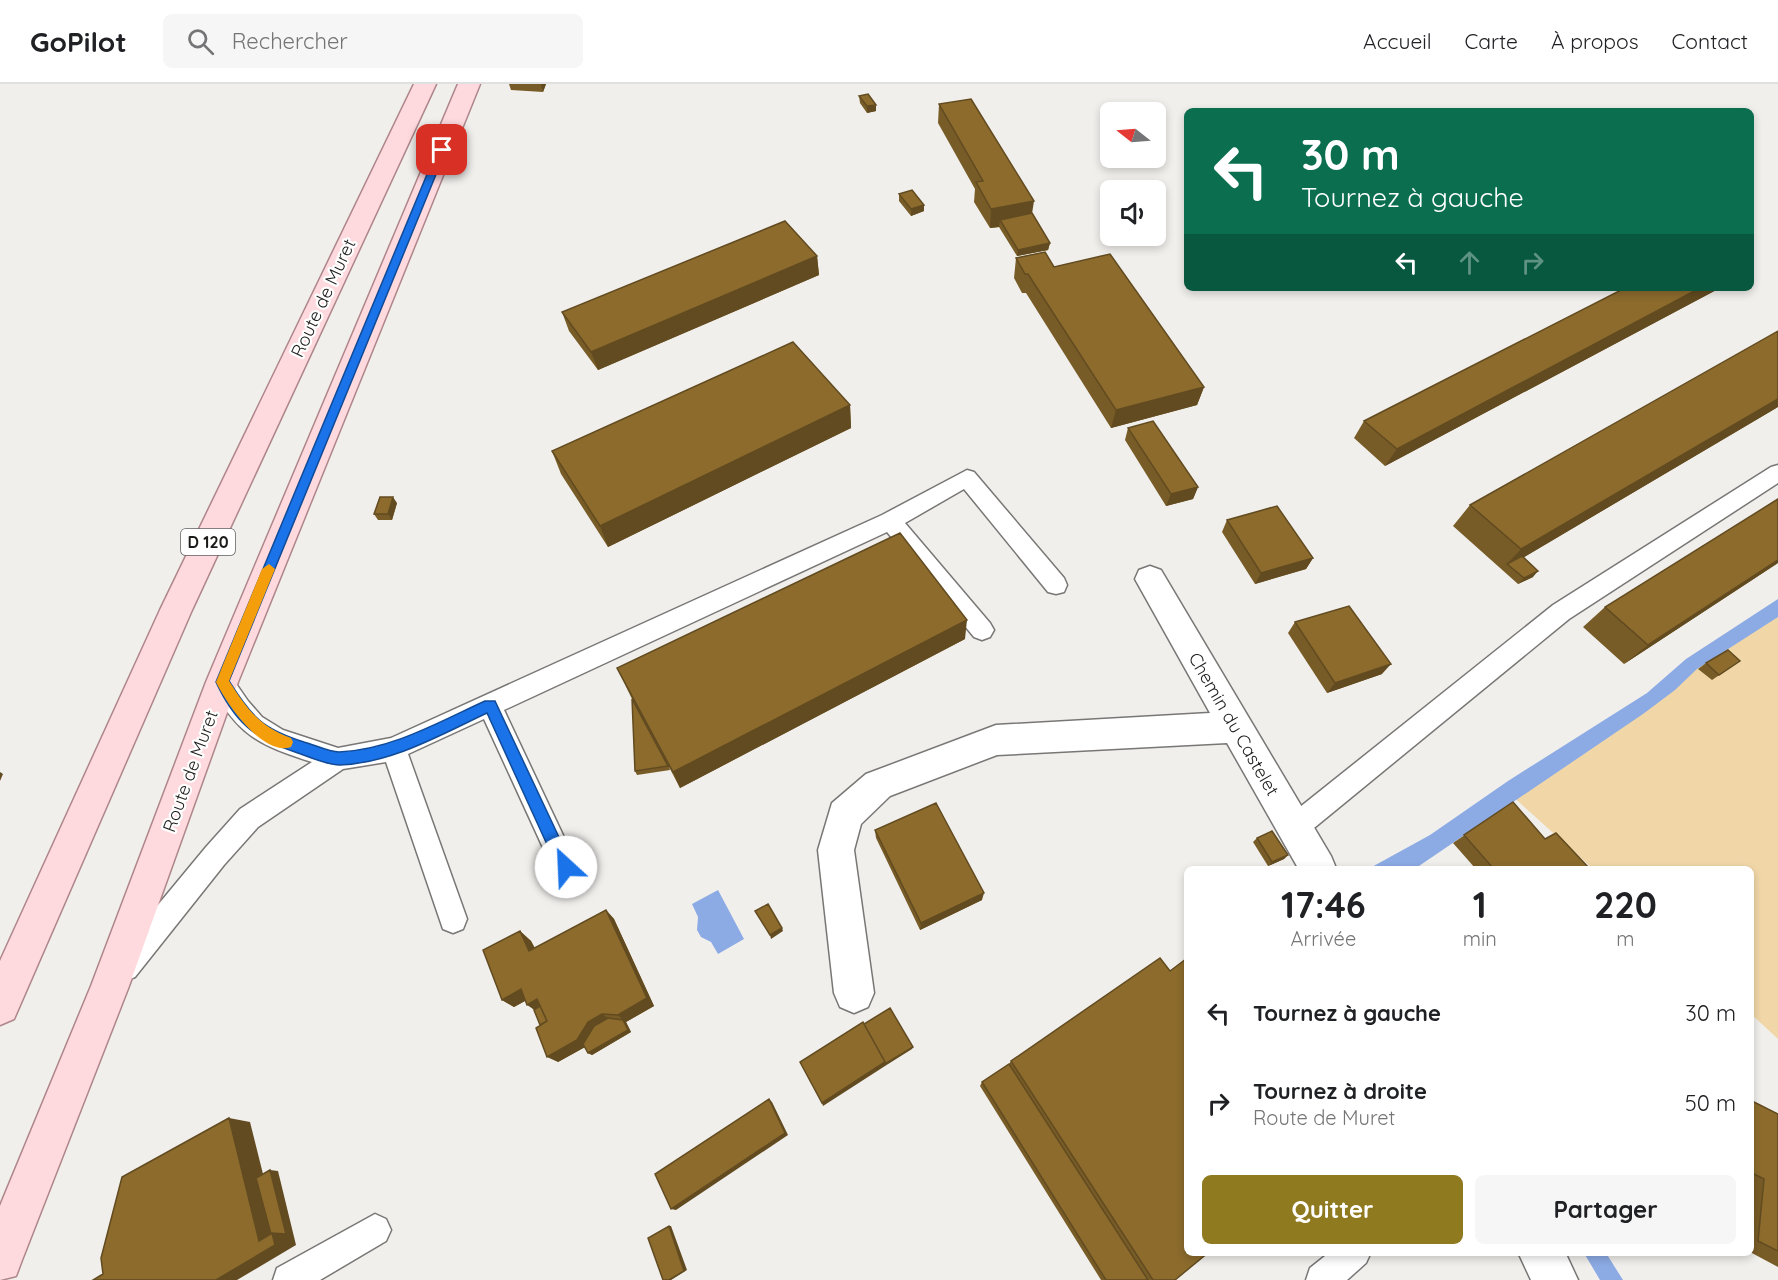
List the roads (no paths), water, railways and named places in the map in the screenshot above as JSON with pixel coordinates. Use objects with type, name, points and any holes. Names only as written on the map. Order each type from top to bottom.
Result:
[{"type":"main road","name":"Route de Muret","points":[[0,1005],[176,610],[425,84]]},
{"type":"main road","name":"Route de Muret","points":[[0,1260],[110,986],[222,682],[469,84]]},
{"type":"street","name":"Chemin du Castelet","points":[[1150,579],[1316,866]]},
{"type":"street","points":[[854,993],[836,850],[845,815],[878,784],[996,740],[1236,727]]},
{"type":"street","points":[[1542,1256],[1556,1280]]},
{"type":"lane","points":[[1294,828],[1561,612],[1778,472]]},
{"type":"lane","points":[[110,986],[180,898],[249,818],[338,759],[394,749],[890,520],[966,478],[1056,585]]},
{"type":"lane","points":[[890,520],[982,630]]},
{"type":"lane","points":[[222,682],[239,709],[253,725],[276,739],[338,759]]},
{"type":"lane","points":[[490,705],[566,867]]},
{"type":"lane","points":[[394,749],[453,919]]},
{"type":"lane","points":[[289,1280],[375,1230]]},
{"type":"lane","points":[[1322,1280],[1350,1256]]},
{"type":"water","points":[[1778,599],[1778,617],[1697,669],[1675,690],[1643,714],[1419,866],[1374,866],[1430,835],[1508,781],[1647,693],[1686,659]]},
{"type":"water","points":[[718,890],[744,939],[718,954],[711,942],[701,937],[697,930],[698,917],[692,904]]},
{"type":"water","points":[[1586,1256],[1608,1256],[1623,1280],[1600,1280]]}]
